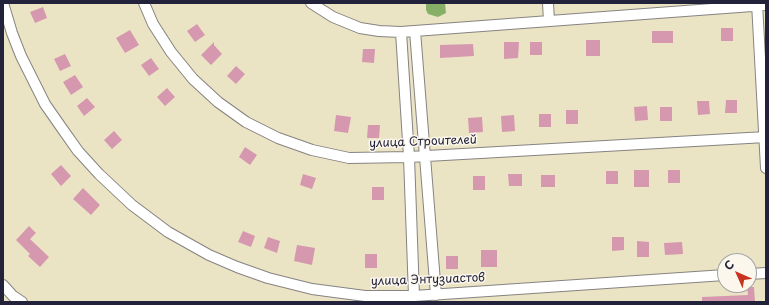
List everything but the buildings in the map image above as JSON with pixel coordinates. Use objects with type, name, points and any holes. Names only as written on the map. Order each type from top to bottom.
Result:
[{"type":"street","name":"улица Энтузиастов","points":[[3,3],[12,33],[29,74],[61,127],[84,156],[132,205],[168,232],[209,255],[237,268],[289,284],[338,293],[365,296],[436,295],[717,276]]},
{"type":"street","name":"улица Строителей","points":[[144,3],[154,24],[171,52],[193,79],[218,102],[246,122],[278,138],[312,150],[349,158],[409,157],[765,137]]},
{"type":"street","points":[[311,3],[333,17],[360,28],[401,32],[760,4],[766,168]]},
{"type":"street","points":[[548,3],[549,21]]},
{"type":"street","points":[[415,31],[436,295]]},
{"type":"street","points":[[401,32],[409,157],[414,296]]},
{"type":"street","points":[[3,285],[13,296],[22,302]]},
{"type":"green space","points":[[426,3],[445,3],[446,13],[438,17],[428,14],[426,10]]}]
